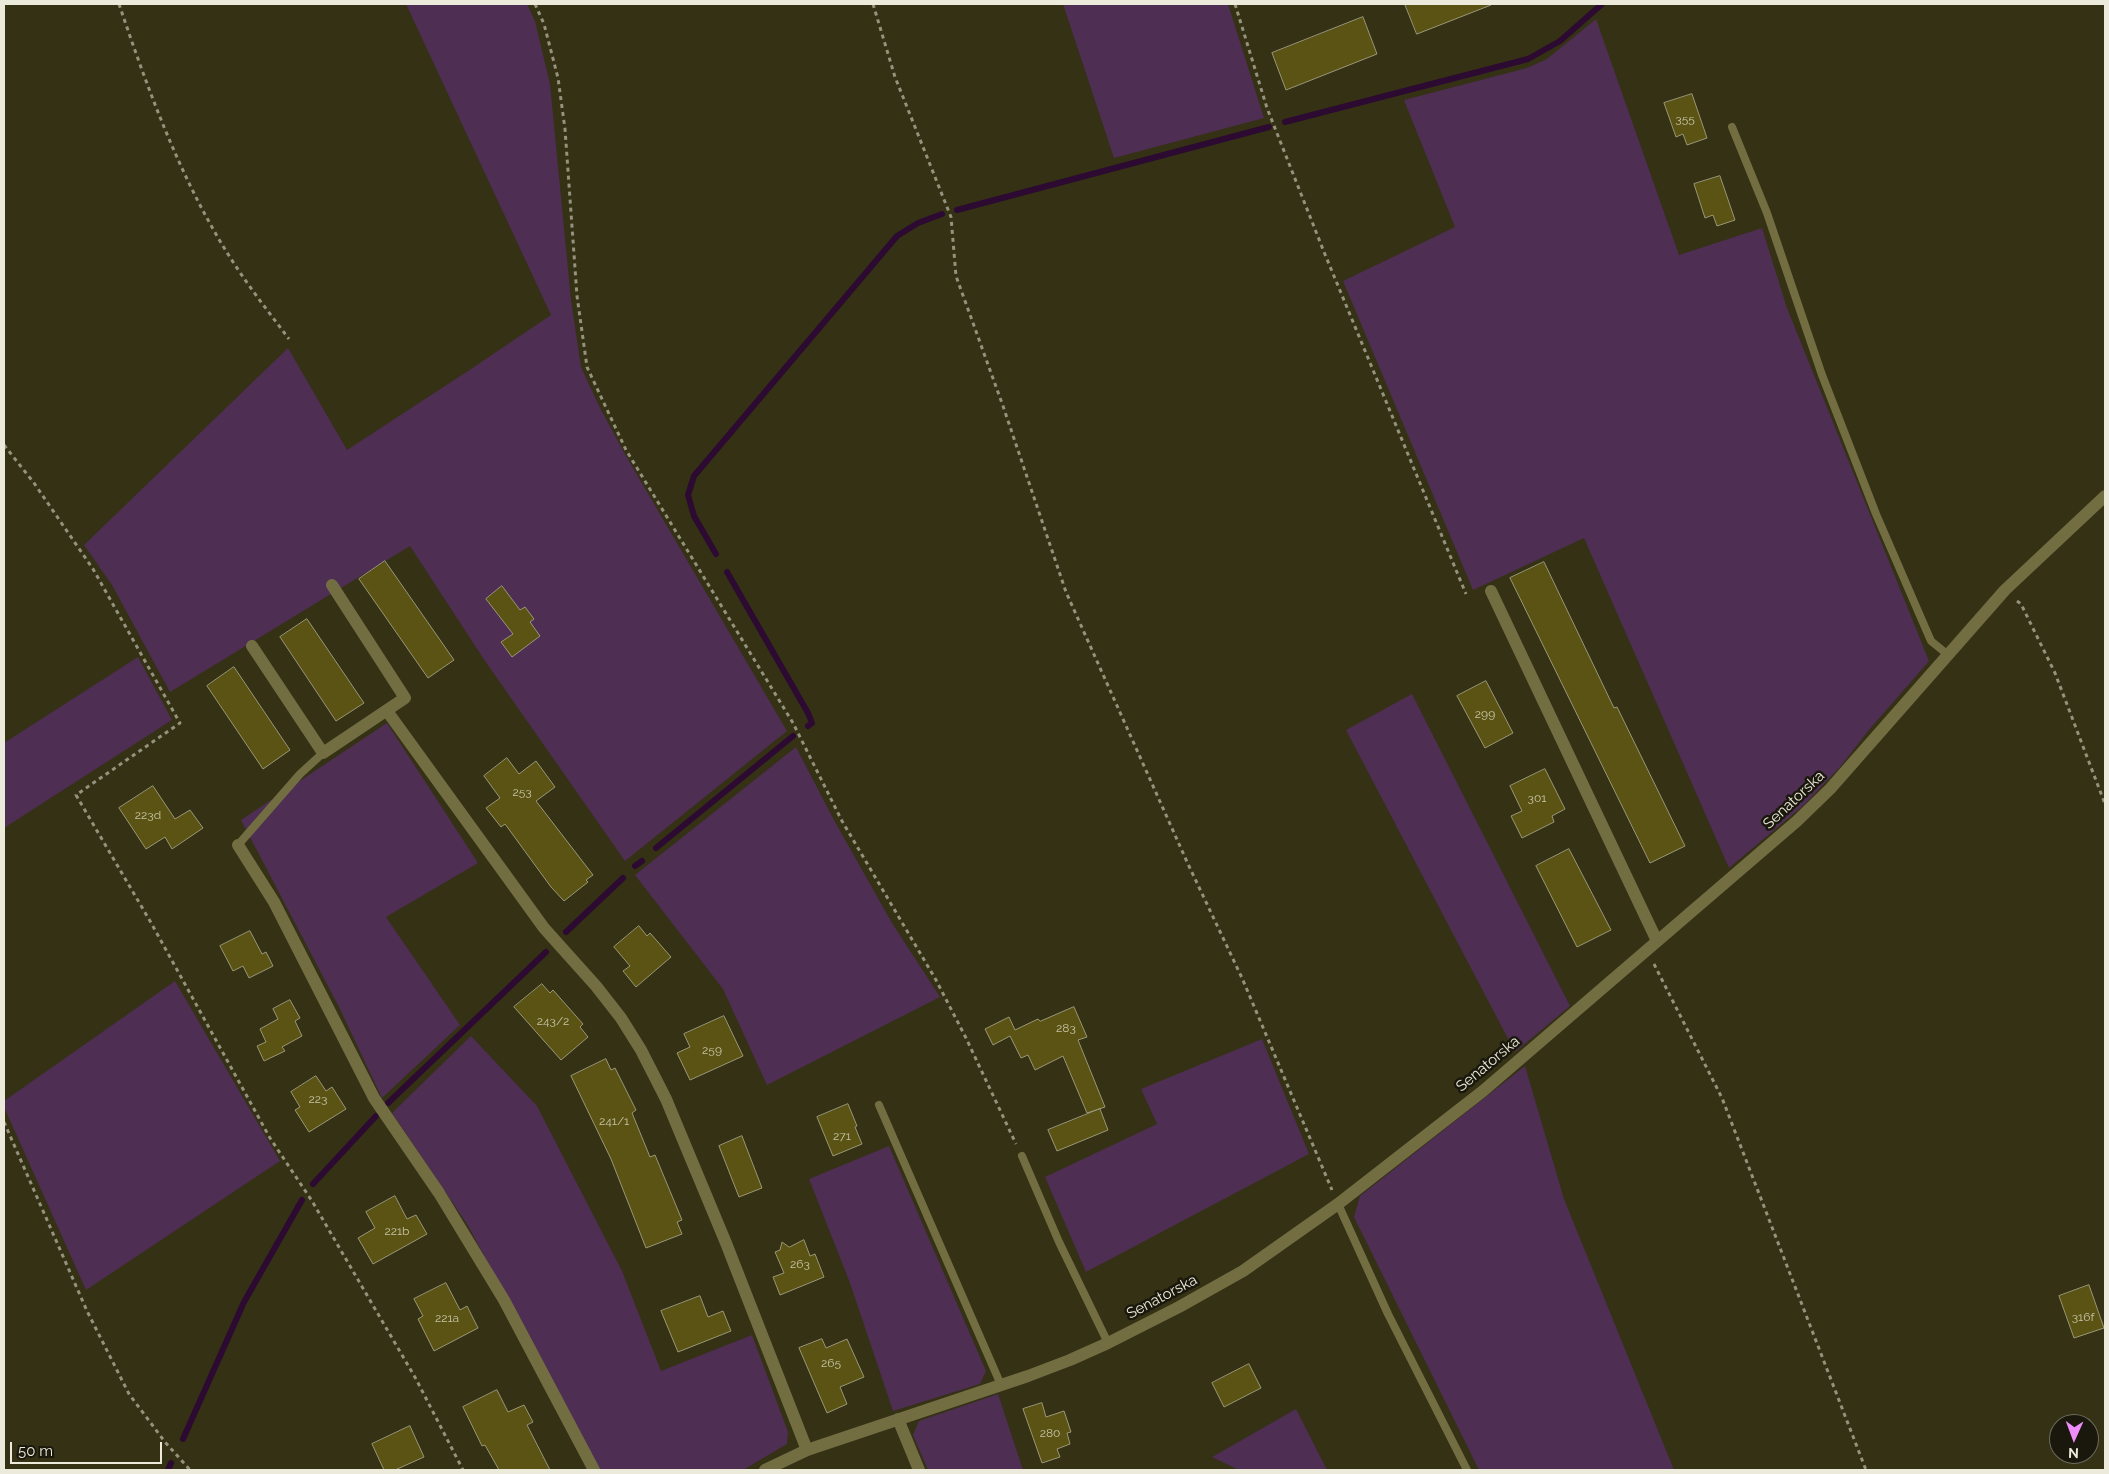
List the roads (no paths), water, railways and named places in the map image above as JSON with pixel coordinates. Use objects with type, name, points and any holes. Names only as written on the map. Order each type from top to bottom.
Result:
[{"type":"street","name":"Senatorska","points":[[765,1470],[806,1450],[1001,1385],[1108,1344],[1243,1271],[1338,1204],[1483,1091],[1790,827],[1830,790],[1947,654],[2005,590],[2105,496]]},
{"type":"street","points":[[252,646],[323,753],[405,698],[332,585]]},
{"type":"street","points":[[1491,591],[1652,946]]},
{"type":"street","points":[[387,711],[544,928],[596,986],[621,1018],[642,1050],[666,1100],[692,1162],[806,1450]]},
{"type":"street","points":[[238,845],[274,902],[374,1098],[439,1193],[504,1300],[594,1470]]},
{"type":"street","points":[[898,1419],[919,1470]]},
{"type":"lane","points":[[1732,127],[1767,212],[1822,375],[1876,514],[1931,641],[1947,654]]},
{"type":"lane","points":[[238,845],[300,774],[323,753]]},
{"type":"lane","points":[[879,1104],[1001,1385]]},
{"type":"lane","points":[[1022,1156],[1108,1344]]},
{"type":"lane","points":[[1338,1204],[1388,1314],[1467,1470]]},
{"type":"waterway","points":[[1285,122],[1528,59],[1560,41],[1602,4]]},
{"type":"waterway","points":[[957,210],[1269,127]]},
{"type":"waterway","points":[[716,554],[694,516],[688,495],[694,476],[897,236],[918,223],[942,214]]},
{"type":"waterway","points":[[727,572],[808,713],[812,723],[808,726]]},
{"type":"waterway","points":[[656,848],[793,736]]},
{"type":"waterway","points":[[635,866],[642,861]]},
{"type":"waterway","points":[[566,932],[623,878]]},
{"type":"waterway","points":[[388,1103],[546,952]]},
{"type":"waterway","points":[[313,1184],[376,1116]]},
{"type":"waterway","points":[[183,1439],[244,1302],[302,1200]]},
{"type":"waterway","points":[[168,1470],[171,1463]]}]
